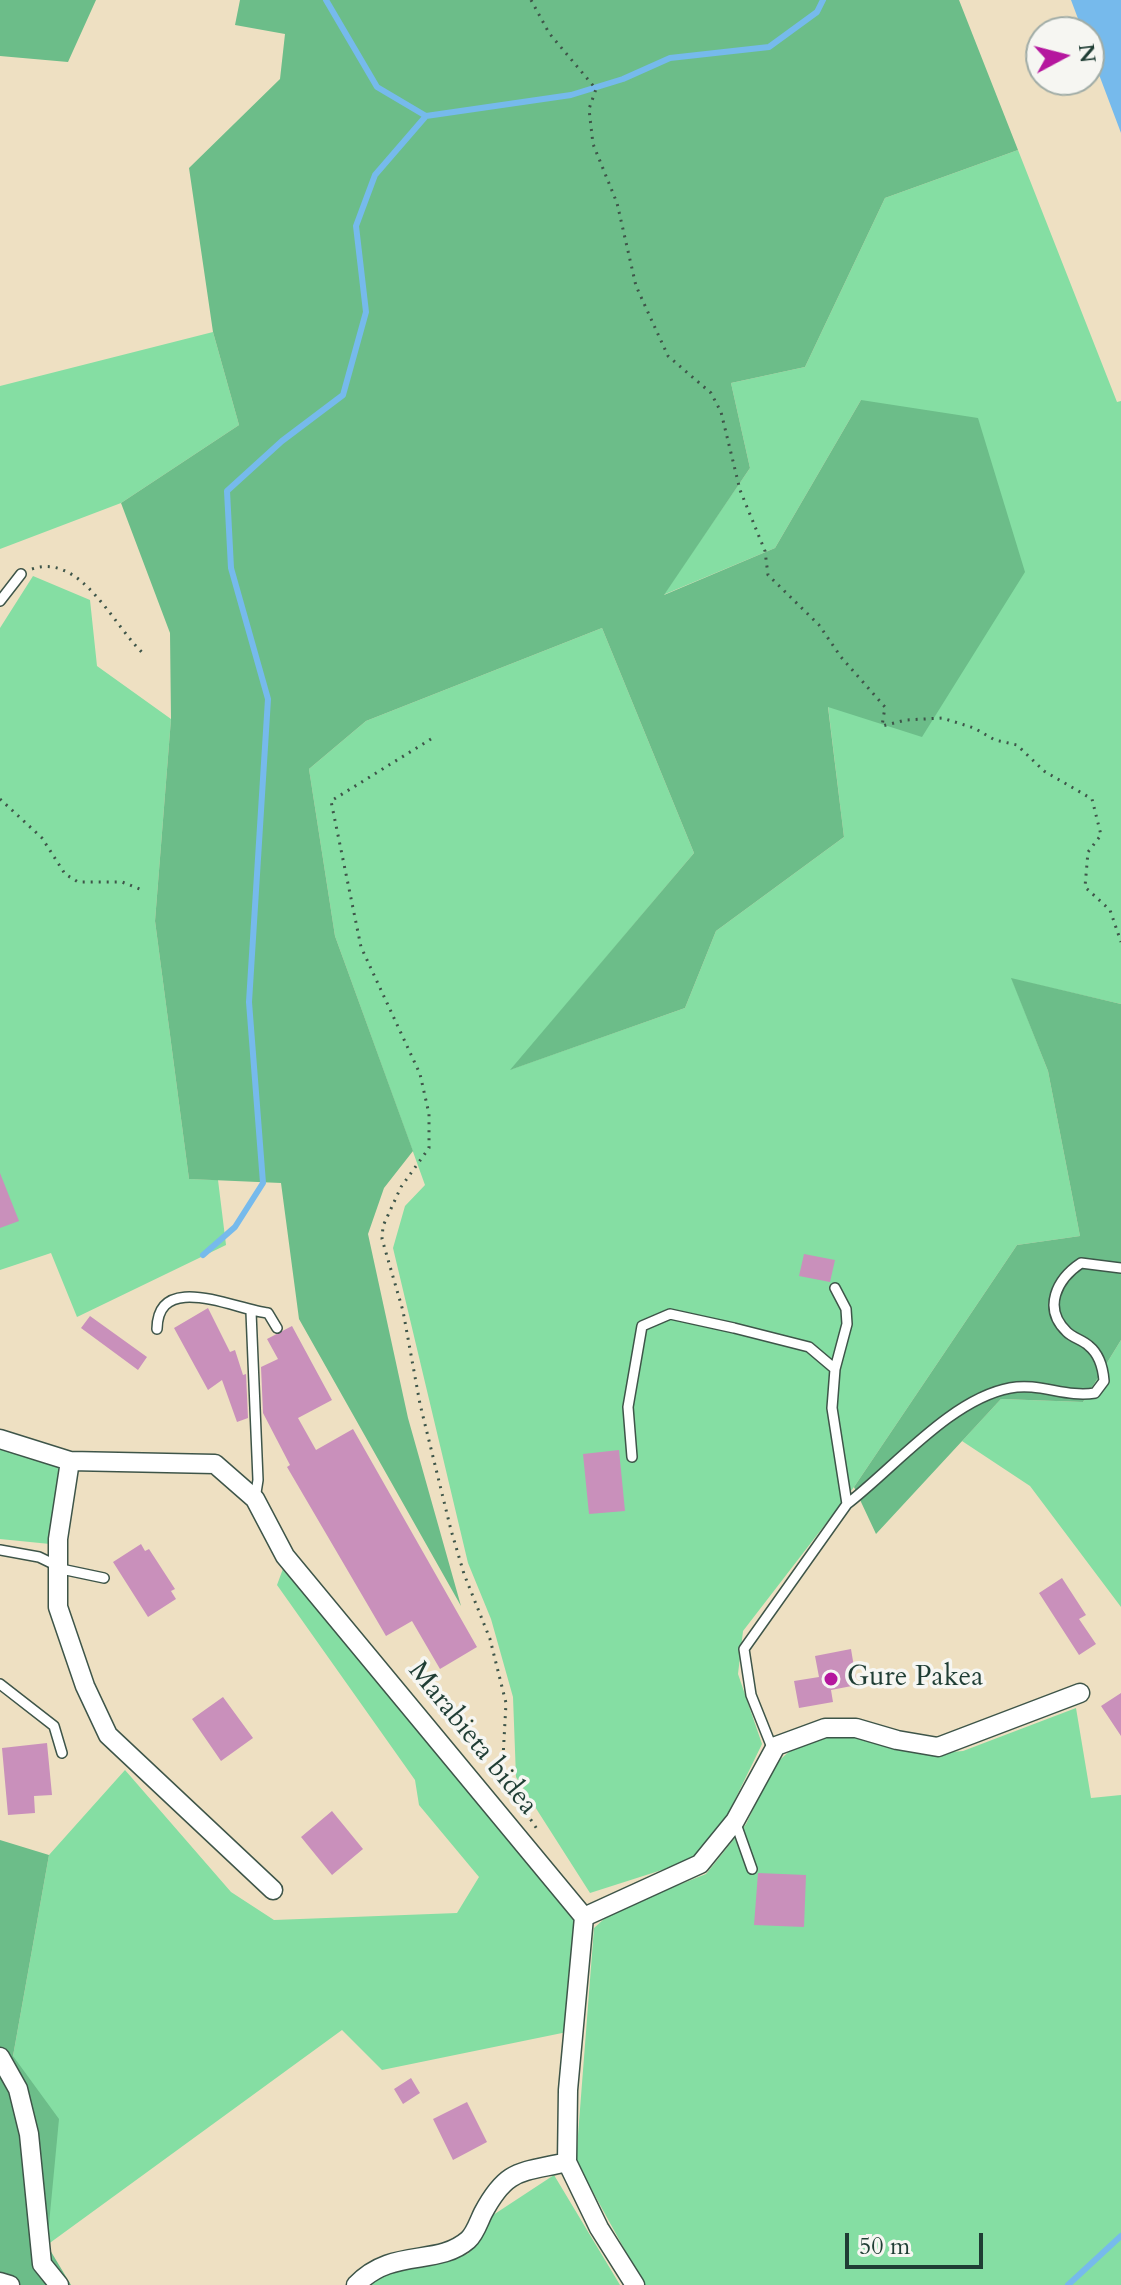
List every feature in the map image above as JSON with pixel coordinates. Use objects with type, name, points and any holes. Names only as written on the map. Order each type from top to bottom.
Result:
[{"type":"street","name":"Marabieta bidea","points":[[0,1439],[70,1461],[215,1464],[255,1499],[285,1556],[584,1917]]},
{"type":"street","points":[[70,1461],[66,1469],[57,1565],[58,1607],[80,1674],[108,1735],[273,1890]]},
{"type":"street","points":[[635,2285],[599,2228],[567,2162],[568,2090],[584,1917],[700,1864],[735,1821],[776,1746],[825,1728],[856,1728],[897,1740],[938,1747],[1080,1693]]},
{"type":"street","points":[[0,2057],[18,2089],[29,2134],[42,2264],[59,2285]]},
{"type":"street","points":[[356,2285],[381,2266],[402,2258],[446,2252],[469,2239],[500,2182],[516,2174],[567,2162]]},
{"type":"street","points":[[0,2282],[10,2285]]},
{"type":"lane","points":[[0,601],[21,574]]},
{"type":"lane","points":[[773,1750],[751,1695],[744,1649],[847,1504],[941,1425],[988,1394],[1031,1387],[1080,1396],[1095,1393],[1104,1381],[1103,1366],[1091,1347],[1068,1334],[1055,1316],[1054,1296],[1065,1274],[1081,1263],[1121,1268]]},
{"type":"lane","points":[[835,1288],[846,1309],[847,1324],[835,1369],[832,1408],[847,1504]]},
{"type":"lane","points":[[157,1329],[161,1307],[170,1299],[236,1303],[251,1312],[268,1313],[277,1328]]},
{"type":"lane","points":[[251,1312],[258,1480],[255,1499]]},
{"type":"lane","points":[[632,1457],[628,1407],[642,1326],[670,1314],[734,1328],[809,1347],[835,1369]]},
{"type":"lane","points":[[0,1550],[39,1557],[104,1578]]},
{"type":"lane","points":[[0,1684],[54,1726],[62,1753]]},
{"type":"lane","points":[[735,1821],[752,1869]]},
{"type":"path","points":[[531,0],[549,33],[596,89],[589,109],[593,144],[617,203],[636,286],[668,356],[711,393],[721,412],[740,490],[765,551],[768,575],[819,625],[841,657],[885,707],[882,726],[906,720],[942,718],[974,728],[995,740],[1017,745],[1044,771],[1092,799],[1101,835],[1088,852],[1085,887],[1110,910],[1121,942]]},
{"type":"path","points":[[21,574],[37,567],[59,569],[83,580],[125,638],[145,655]]},
{"type":"path","points":[[431,739],[331,801],[349,902],[361,947],[420,1074],[429,1114],[429,1148],[401,1187],[383,1226],[382,1239],[406,1323],[434,1464],[464,1574],[490,1639],[506,1703],[502,1776],[539,1833]]},
{"type":"path","points":[[0,799],[42,838],[65,874],[78,882],[122,882],[142,890]]},
{"type":"green space","points":[[0,0],[96,0],[68,62],[0,56]]},
{"type":"green space","points":[[240,0],[959,0],[1018,150],[885,198],[805,367],[731,383],[750,468],[664,595],[775,548],[861,400],[978,418],[1025,572],[922,737],[828,707],[844,837],[716,931],[685,1008],[510,1070],[694,853],[602,628],[366,721],[309,769],[335,936],[413,1151],[384,1188],[368,1234],[408,1418],[461,1606],[299,1319],[281,1183],[189,1179],[155,921],[171,719],[170,633],[121,503],[239,425],[213,332],[189,168],[280,79],[285,34],[235,25]]},
{"type":"green space","points":[[1018,150],[1117,402],[1121,401],[1121,1004],[1012,979],[1048,1071],[1080,1236],[1017,1245],[854,1487],[743,1631],[738,1674],[762,1744],[727,1816],[690,1861],[590,1893],[516,1777],[513,1697],[491,1619],[468,1563],[393,1248],[405,1206],[425,1185],[335,936],[309,769],[366,721],[602,628],[694,853],[512,1069],[685,1008],[716,931],[844,837],[828,706],[861,400],[775,548],[663,595],[750,468],[731,383],[805,367],[885,198]]},
{"type":"green space","points":[[213,332],[239,425],[121,503],[0,549],[0,386]]},
{"type":"green space","points":[[33,576],[90,600],[97,666],[171,719],[155,921],[189,1179],[218,1180],[226,1245],[77,1317],[51,1253],[0,1270],[0,628]]},
{"type":"green space","points":[[1011,978],[1121,1004],[1121,1340],[1083,1402],[1001,1399],[876,1534],[854,1487],[1017,1245],[1080,1236],[1048,1071]]},
{"type":"green space","points":[[1121,1340],[1121,1607],[1030,1486],[962,1441],[1001,1399],[1083,1402]]},
{"type":"green space","points":[[0,1445],[59,1468],[50,1544],[0,1539]]},
{"type":"green space","points":[[284,1566],[574,1920],[567,2032],[382,2070],[342,2030],[47,2245],[13,2056],[49,1855],[125,1770],[231,1892],[274,1920],[457,1913],[479,1877],[419,1805],[415,1780],[277,1585]]},
{"type":"green space","points":[[1076,1708],[1091,1798],[1121,1795],[1121,2285],[644,2285],[576,2161],[594,1928],[613,1911],[706,1874],[746,1824],[775,1764],[791,1750],[831,1735],[867,1738],[928,1754],[963,1751]]},
{"type":"green space","points":[[0,1840],[49,1855],[13,2056],[59,2119],[47,2245],[71,2285],[0,2285]]},
{"type":"green space","points":[[554,2175],[620,2285],[364,2285],[399,2264],[468,2254],[487,2219]]},
{"type":"water","points":[[1071,0],[1121,0],[1121,133],[1105,90],[1105,16],[1077,16]]},
{"type":"building","points":[[0,1173],[19,1221],[0,1228]]},
{"type":"building","points":[[804,1254],[835,1260],[830,1282],[799,1276]]},
{"type":"building","points":[[208,1308],[230,1352],[235,1350],[243,1375],[246,1374],[248,1418],[237,1422],[222,1380],[208,1390],[174,1328]]},
{"type":"building","points":[[90,1316],[147,1357],[138,1370],[81,1328]]},
{"type":"building","points":[[292,1326],[332,1400],[298,1418],[316,1450],[353,1429],[477,1647],[440,1669],[412,1621],[386,1636],[287,1467],[290,1465],[263,1413],[261,1367],[278,1359],[267,1339]]},
{"type":"building","points":[[619,1450],[625,1511],[589,1514],[583,1454]]},
{"type":"building","points":[[141,1544],[145,1551],[149,1549],[175,1589],[171,1591],[176,1599],[148,1617],[113,1562]]},
{"type":"building","points":[[1062,1578],[1086,1615],[1079,1619],[1096,1644],[1079,1655],[1039,1593]]},
{"type":"building","name":"Gure Pakea","points":[[851,1649],[857,1685],[831,1690],[833,1702],[799,1708],[794,1681],[819,1677],[815,1656]]},
{"type":"building","points":[[1121,1693],[1121,1736],[1101,1706]]},
{"type":"building","points":[[223,1697],[253,1738],[221,1761],[192,1719]]},
{"type":"building","points":[[47,1743],[52,1795],[34,1796],[35,1813],[8,1815],[2,1748]]},
{"type":"building","points":[[332,1811],[363,1849],[332,1875],[301,1837]]},
{"type":"building","points":[[758,1873],[806,1875],[804,1927],[754,1925]]},
{"type":"building","points":[[411,2078],[420,2093],[403,2104],[394,2089]]},
{"type":"building","points":[[467,2102],[487,2142],[453,2160],[433,2119]]},
{"type":"waterway","points":[[326,0],[377,87],[426,116],[571,95],[623,79],[670,58],[769,47],[817,12],[823,0]]},
{"type":"waterway","points":[[203,1255],[235,1227],[263,1183],[249,1002],[268,699],[231,568],[227,491],[282,441],[343,395],[366,312],[356,226],[375,175],[426,116]]},
{"type":"waterway","points":[[1068,2285],[1121,2236]]},
{"type":"place","name":"Gure Pakea","points":[[831,1679]]}]
